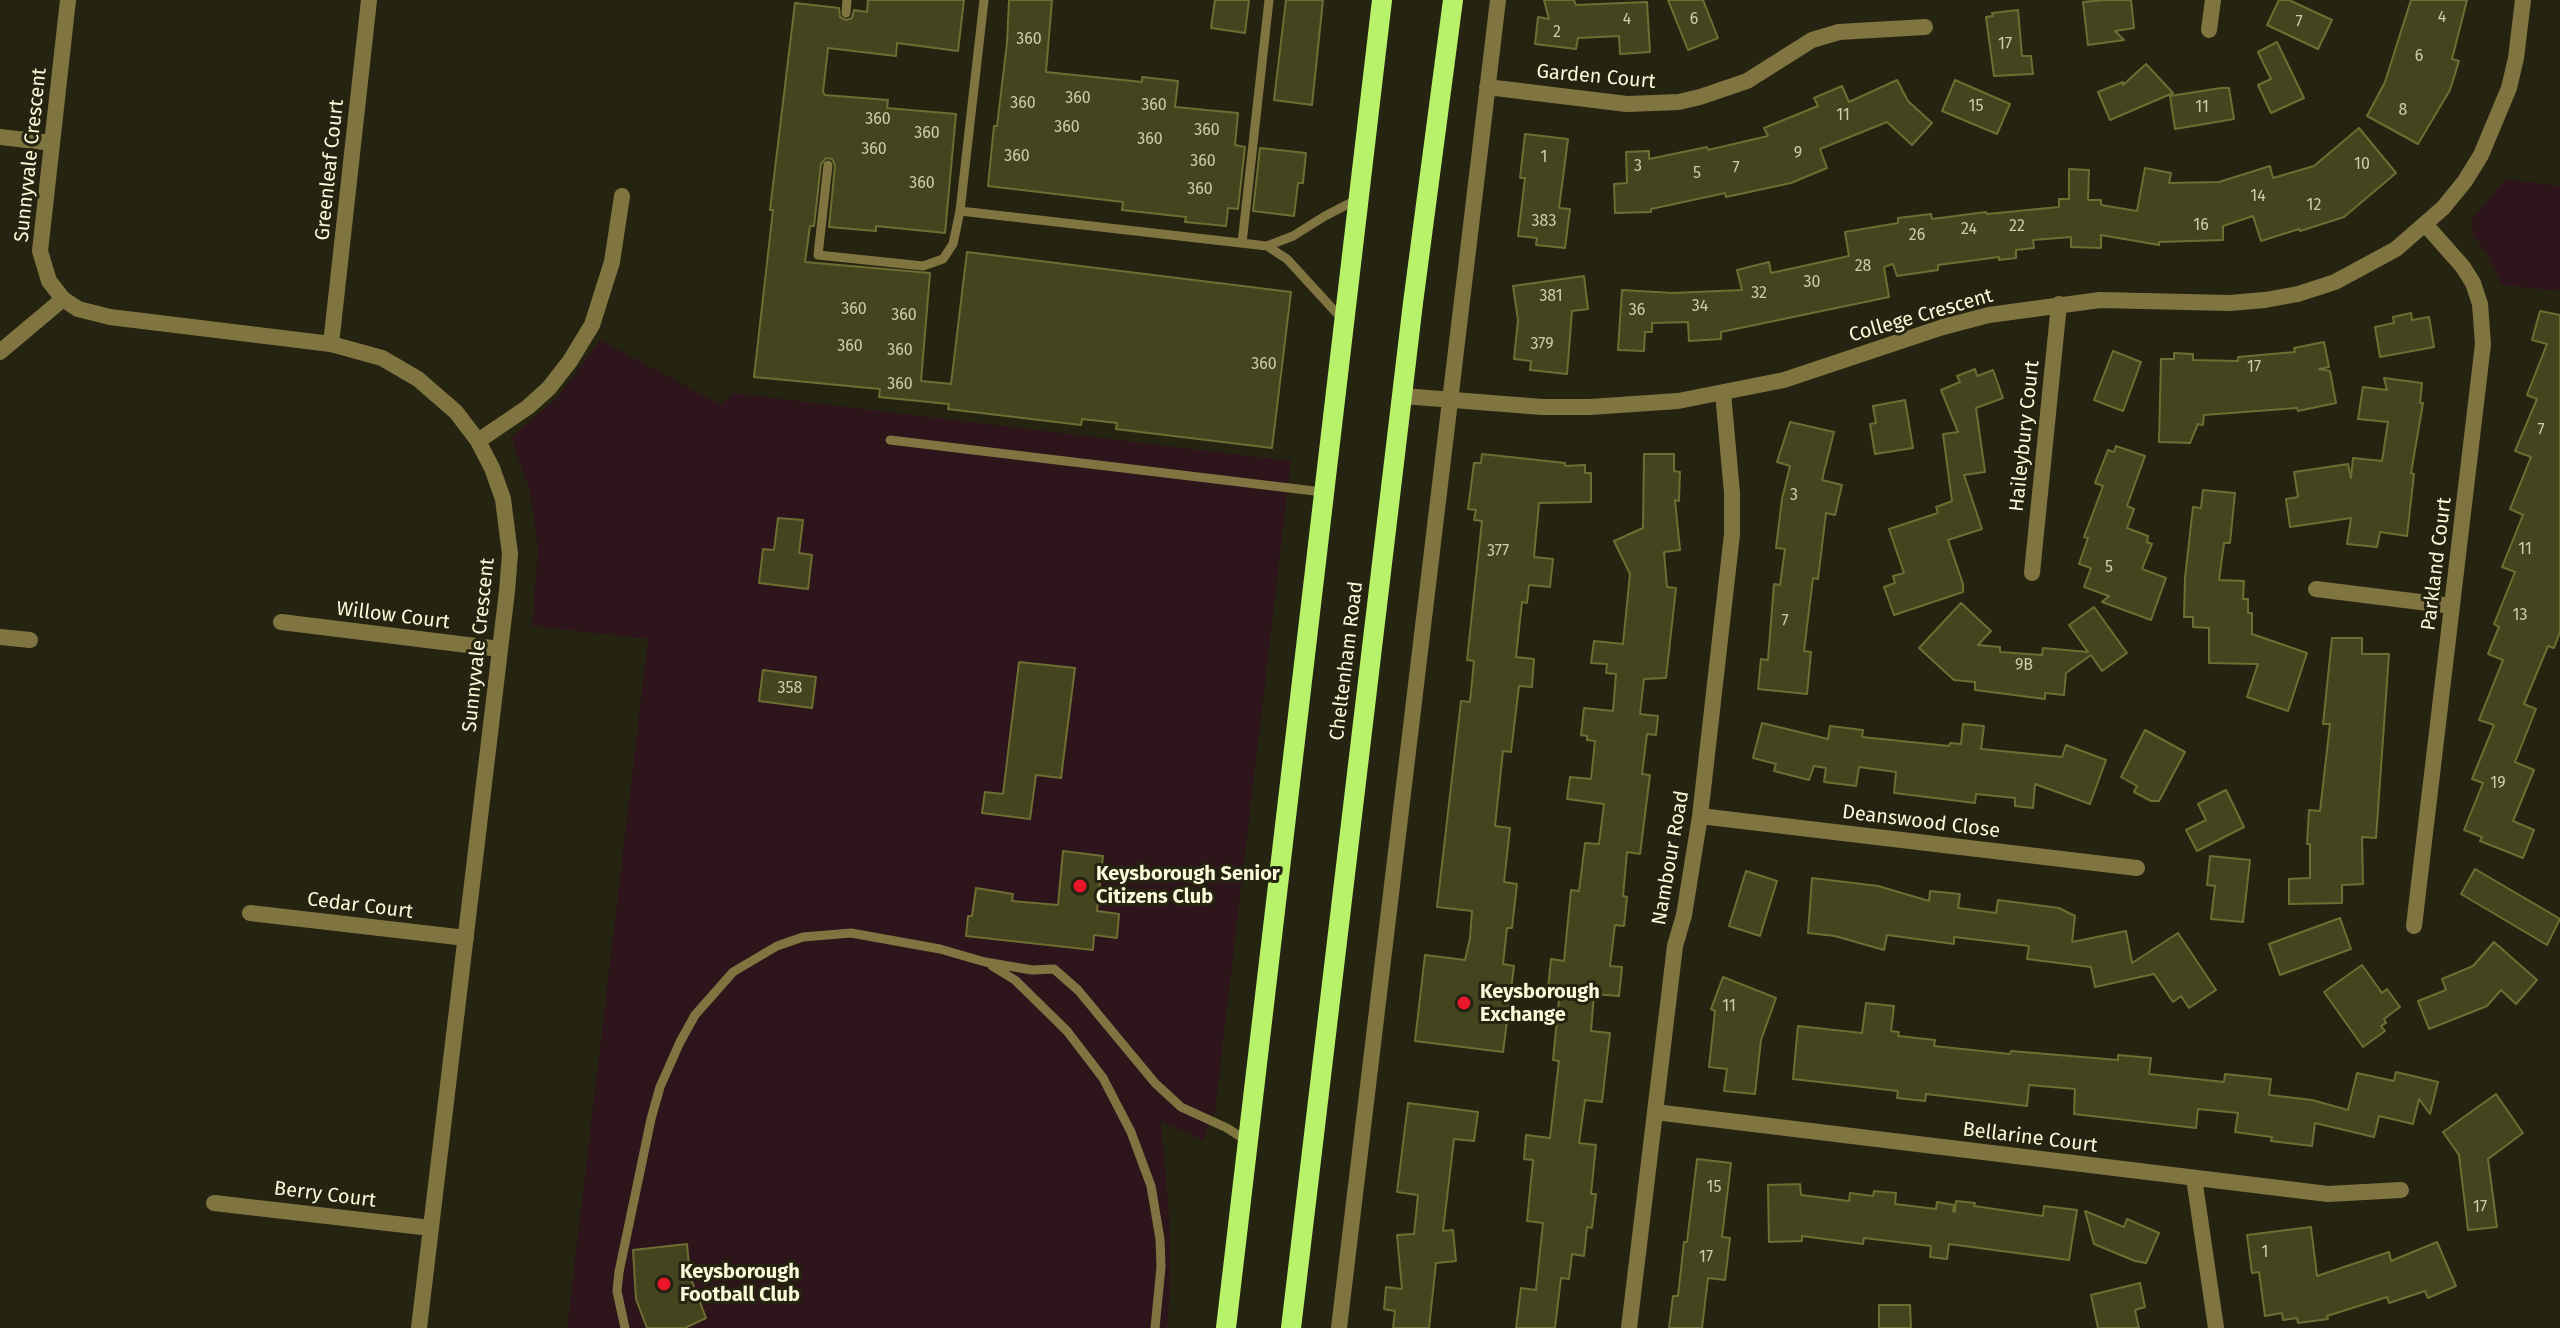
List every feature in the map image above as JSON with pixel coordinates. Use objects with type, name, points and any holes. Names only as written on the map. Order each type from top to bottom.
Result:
[{"type":"main road","points":[[1226,1328],[1382,0]]},
{"type":"main road","name":"Cheltenham Road","points":[[1291,1328],[1453,0]]},
{"type":"street","name":"Sunnyvale Crescent","points":[[68,0],[40,251],[49,281],[63,299],[78,309],[110,317],[331,344],[382,358],[438,394],[478,441],[503,499],[510,554],[419,1328]]},
{"type":"street","name":"Greenleaf Court","points":[[331,344],[369,0]]},
{"type":"street","points":[[1339,1328],[1498,0]]},
{"type":"street","points":[[2209,30],[2213,0]]},
{"type":"street","name":"College Crescent","points":[[1403,396],[1590,407],[1678,401],[1784,380],[1943,327],[1989,315],[2059,304],[2143,299],[2229,303],[2298,294],[2335,282],[2396,249],[2425,224],[2465,181],[2496,123],[2516,58],[2523,0]]},
{"type":"street","name":"Garden Court","points":[[1487,87],[1627,104],[1679,102],[1747,81],[1812,40],[1839,32],[1925,27]]},
{"type":"street","points":[[0,137],[52,143]]},
{"type":"street","points":[[478,441],[528,407],[549,388],[592,325],[612,262],[622,196]]},
{"type":"street","name":"Parkland Court","points":[[2414,926],[2479,387],[2483,322],[2473,283],[2425,224]]},
{"type":"street","points":[[0,352],[63,299]]},
{"type":"street","name":"Haileybury Court","points":[[2032,573],[2059,304]]},
{"type":"street","name":"Nambour Road","points":[[1629,1328],[1675,946],[1684,915],[1700,816],[1732,534],[1732,493],[1723,393]]},
{"type":"street","points":[[2316,589],[2452,606]]},
{"type":"street","name":"Willow Court","points":[[281,622],[500,649]]},
{"type":"street","points":[[0,637],[30,640]]},
{"type":"street","name":"Deanswood Close","points":[[1700,816],[2137,868]]},
{"type":"street","name":"Cedar Court","points":[[250,913],[466,938]]},
{"type":"street","name":"Bellarine Court","points":[[1655,1112],[2328,1194],[2401,1190]]},
{"type":"street","points":[[2194,1178],[2216,1328]]},
{"type":"street","name":"Berry Court","points":[[214,1203],[431,1228]]},
{"type":"lane","points":[[846,13],[847,0]]},
{"type":"lane","points":[[828,165],[818,255],[930,266],[949,253],[960,211],[984,0]]},
{"type":"lane","points":[[1242,243],[1269,0]]},
{"type":"lane","points":[[1267,246],[1293,236],[1358,200]]},
{"type":"lane","points":[[960,211],[1267,246],[1287,259],[1343,320]]},
{"type":"lane","points":[[890,440],[1324,492]]},
{"type":"lane","points":[[625,1328],[617,1291],[619,1272],[651,1119],[660,1087],[680,1042],[695,1015],[733,972],[777,946],[803,937],[851,933],[915,943],[985,962],[1032,970],[1054,969],[1078,990],[1155,1083],[1181,1107],[1248,1141]]},
{"type":"lane","points":[[985,962],[1015,980],[1067,1031],[1103,1078],[1131,1132],[1151,1186],[1160,1239],[1161,1267],[1155,1328]]},
{"type":"shaded area","points":[[2505,179],[2560,186],[2560,291],[2502,285],[2487,254],[2473,235],[2472,220]]},
{"type":"shaded area","points":[[600,340],[720,404],[733,393],[1291,461],[1215,1111],[1203,1140],[1161,1121],[1169,1213],[1171,1284],[1167,1328],[567,1328],[648,639],[532,626],[538,551],[535,523],[529,489],[511,437],[557,398]]},
{"type":"building","points":[[868,0],[964,0],[958,51],[897,43],[896,56],[828,48],[823,92],[825,95],[888,100],[887,108],[956,114],[945,233],[876,226],[876,231],[829,227],[835,165],[832,159],[826,158],[821,164],[814,226],[810,226],[805,262],[930,273],[921,381],[951,384],[967,252],[1291,292],[1272,448],[1116,429],[1117,423],[1082,419],[1081,425],[948,409],[949,404],[879,397],[880,389],[754,377],[795,3],[839,8],[840,17],[846,20],[852,18],[854,10],[867,12]]},
{"type":"building","points":[[1009,0],[1052,0],[1046,72],[1142,82],[1142,77],[1178,81],[1175,107],[1238,113],[1235,145],[1245,147],[1238,209],[1228,208],[1226,226],[1185,222],[1186,217],[1122,210],[1123,202],[988,186],[1007,43]]},
{"type":"building","points":[[1215,0],[1249,0],[1245,33],[1211,28]]},
{"type":"building","points":[[1286,0],[1323,0],[1312,105],[1274,100]]},
{"type":"building","points":[[1544,0],[1574,0],[1576,5],[1647,2],[1650,52],[1620,54],[1619,36],[1578,38],[1576,49],[1535,44],[1538,17],[1549,19]]},
{"type":"building","points":[[1668,0],[1703,0],[1718,38],[1688,50]]},
{"type":"building","points":[[2131,0],[2134,28],[2115,31],[2124,40],[2088,45],[2083,2]]},
{"type":"building","points":[[2279,0],[2289,0],[2332,20],[2318,49],[2267,25]]},
{"type":"building","points":[[2411,0],[2467,0],[2452,59],[2459,61],[2450,90],[2418,144],[2367,116],[2385,82]]},
{"type":"building","points":[[2018,10],[2022,56],[2031,56],[2033,74],[1994,76],[1986,17],[1993,16],[1992,13]]},
{"type":"building","points":[[2277,42],[2304,98],[2271,113],[2258,85],[2271,79],[2258,52]]},
{"type":"building","points":[[2146,64],[2173,93],[2110,120],[2098,92],[2123,82],[2123,85]]},
{"type":"building","points":[[1897,80],[1908,101],[1932,123],[1912,145],[1887,122],[1820,149],[1827,168],[1791,183],[1726,197],[1725,193],[1651,209],[1651,212],[1615,213],[1614,184],[1627,183],[1626,152],[1649,151],[1649,159],[1768,136],[1764,128],[1818,106],[1814,98],[1842,86],[1849,102]]},
{"type":"building","points":[[1955,80],[2010,104],[1997,134],[1942,111]]},
{"type":"building","points":[[2229,88],[2234,119],[2175,129],[2170,96]]},
{"type":"building","points":[[2359,128],[2396,173],[2344,217],[2300,231],[2261,241],[2253,216],[2223,226],[2223,240],[2159,242],[2159,245],[2101,235],[2101,248],[2071,247],[2071,237],[2033,240],[2034,248],[2016,250],[2016,258],[1999,260],[1999,257],[1938,265],[1938,270],[1897,276],[1893,264],[1884,267],[1889,297],[1721,332],[1721,339],[1689,341],[1688,322],[1652,323],[1652,332],[1645,332],[1644,351],[1618,350],[1622,290],[1673,293],[1742,290],[1737,270],[1769,262],[1771,273],[1849,256],[1845,232],[1898,223],[1898,218],[1931,214],[1932,219],[2059,207],[2059,199],[2069,199],[2069,169],[2089,170],[2088,200],[2101,200],[2101,205],[2137,211],[2145,168],[2171,173],[2169,183],[2219,182],[2270,166],[2273,178],[2314,166]]},
{"type":"building","points":[[1525,134],[1568,139],[1559,208],[1570,209],[1565,248],[1536,245],[1537,238],[1518,236],[1525,178],[1520,178]]},
{"type":"building","points":[[1260,148],[1306,153],[1303,183],[1298,183],[1294,216],[1253,211]]},
{"type":"building","points":[[1584,276],[1588,309],[1572,311],[1567,374],[1530,370],[1531,361],[1514,359],[1518,320],[1513,286]]},
{"type":"building","points":[[2540,311],[2560,315],[2560,632],[2554,648],[2548,646],[2524,704],[2536,709],[2515,762],[2534,770],[2513,821],[2534,830],[2523,858],[2480,841],[2482,837],[2464,830],[2483,783],[2472,779],[2494,725],[2479,720],[2503,660],[2488,654],[2499,627],[2494,624],[2515,572],[2502,567],[2523,515],[2510,509],[2531,457],[2515,451],[2537,399],[2527,395],[2547,344],[2532,340]]},
{"type":"building","points":[[2411,313],[2412,320],[2429,317],[2434,347],[2380,357],[2375,327],[2394,323],[2393,317]]},
{"type":"building","points":[[2324,342],[2329,367],[2319,369],[2330,371],[2336,403],[2298,411],[2297,408],[2204,415],[2203,425],[2198,424],[2190,443],[2159,442],[2161,359],[2174,359],[2174,353],[2193,354],[2193,360],[2238,361],[2238,357],[2295,352],[2294,348]]},
{"type":"building","points":[[2113,351],[2141,362],[2123,411],[2094,400]]},
{"type":"building","points":[[1975,369],[1977,376],[1993,370],[2003,398],[1976,408],[1985,472],[1964,475],[1982,529],[1948,540],[1963,592],[1894,615],[1884,587],[1895,583],[1893,576],[1904,573],[1889,529],[1938,513],[1936,507],[1952,501],[1943,434],[1958,432],[1941,390],[1960,382],[1957,376]]},
{"type":"building","points":[[2384,378],[2422,383],[2420,403],[2423,403],[2411,473],[2414,474],[2407,536],[2380,532],[2377,547],[2347,544],[2351,518],[2290,527],[2286,499],[2298,497],[2294,472],[2348,464],[2351,478],[2353,458],[2382,461],[2388,422],[2358,419],[2363,387],[2387,390]]},
{"type":"building","points":[[1905,400],[1913,448],[1875,454],[1870,424],[1876,423],[1873,406]]},
{"type":"building","points":[[1790,422],[1834,432],[1822,480],[1842,485],[1835,515],[1826,513],[1818,579],[1813,578],[1804,651],[1811,652],[1807,694],[1758,689],[1761,659],[1768,660],[1774,584],[1780,585],[1785,549],[1776,548],[1790,466],[1777,462]]},
{"type":"building","points":[[2116,446],[2145,456],[2127,506],[2134,509],[2127,528],[2148,536],[2147,542],[2152,544],[2142,569],[2166,578],[2151,620],[2102,602],[2109,596],[2084,587],[2091,568],[2079,564],[2088,538],[2084,537],[2103,486],[2095,483],[2108,450],[2114,452]]},
{"type":"building","points":[[1482,454],[1565,463],[1565,466],[1585,465],[1585,473],[1591,473],[1591,502],[1539,503],[1534,557],[1553,559],[1550,587],[1529,585],[1527,603],[1522,602],[1516,657],[1534,659],[1532,687],[1519,686],[1511,752],[1503,751],[1495,826],[1510,828],[1504,882],[1517,884],[1512,928],[1507,928],[1503,964],[1514,966],[1503,1052],[1415,1041],[1425,955],[1465,960],[1470,938],[1472,911],[1437,907],[1461,701],[1470,702],[1474,661],[1467,660],[1482,521],[1474,520],[1476,510],[1468,509],[1474,463],[1481,463]]},
{"type":"building","points":[[1644,454],[1674,454],[1674,471],[1680,472],[1679,501],[1675,500],[1680,550],[1664,552],[1667,587],[1676,588],[1666,678],[1644,679],[1640,714],[1658,716],[1656,735],[1647,734],[1642,774],[1650,775],[1640,854],[1627,852],[1624,926],[1615,925],[1610,966],[1622,967],[1619,996],[1594,994],[1591,1031],[1610,1033],[1602,1102],[1585,1100],[1579,1143],[1596,1145],[1591,1194],[1596,1194],[1592,1228],[1587,1227],[1584,1256],[1572,1254],[1569,1279],[1561,1278],[1555,1328],[1516,1328],[1521,1288],[1536,1290],[1543,1223],[1527,1221],[1533,1160],[1524,1159],[1526,1135],[1550,1138],[1559,1061],[1553,1060],[1560,990],[1548,989],[1551,959],[1564,961],[1571,890],[1579,891],[1585,843],[1599,844],[1604,804],[1567,799],[1570,777],[1591,779],[1595,741],[1581,735],[1584,708],[1613,711],[1616,674],[1606,673],[1607,664],[1591,663],[1594,641],[1623,644],[1630,574],[1614,541],[1643,528]]},
{"type":"building","points":[[2203,490],[2235,493],[2230,543],[2224,543],[2219,580],[2244,581],[2243,599],[2248,599],[2248,613],[2252,613],[2252,634],[2307,653],[2288,711],[2247,697],[2258,664],[2209,663],[2209,628],[2193,627],[2193,617],[2184,617],[2193,507],[2201,508]]},
{"type":"building","points":[[778,518],[803,520],[799,553],[812,555],[808,589],[759,583],[763,549],[774,550]]},
{"type":"building","points":[[1961,603],[1991,631],[1978,645],[2000,647],[2000,652],[2042,655],[2043,648],[2088,652],[2069,625],[2094,607],[2127,653],[2102,671],[2091,655],[2066,673],[2064,695],[2045,693],[2045,699],[1975,690],[1975,682],[1954,680],[1919,648]]},
{"type":"building","points":[[2332,638],[2362,638],[2362,654],[2389,654],[2376,838],[2362,837],[2363,884],[2342,885],[2342,903],[2289,904],[2289,879],[2310,878],[2310,844],[2307,844],[2309,810],[2320,811],[2330,724],[2323,724]]},
{"type":"building","points":[[1019,662],[1075,668],[1061,778],[1036,775],[1030,819],[982,813],[985,792],[1003,794]]},
{"type":"building","points":[[763,670],[816,677],[812,708],[759,701]]},
{"type":"building","points":[[1762,723],[1828,739],[1830,726],[1863,730],[1862,737],[1949,746],[1950,743],[1961,744],[1963,724],[1984,726],[1981,749],[2062,757],[2066,745],[2106,760],[2090,804],[2035,784],[2033,808],[2015,806],[2015,798],[1976,794],[1975,803],[1894,793],[1896,772],[1859,767],[1856,786],[1824,782],[1826,768],[1814,766],[1809,780],[1774,771],[1776,764],[1753,758]]},
{"type":"building","points":[[2145,730],[2185,752],[2159,801],[2151,801],[2134,792],[2137,786],[2121,777]]},
{"type":"building","points":[[2226,790],[2244,827],[2197,851],[2186,830],[2206,820],[2198,804]]},
{"type":"building","name":"Keysborough Senior Citizens Club","points":[[1063,851],[1103,856],[1097,911],[1119,914],[1117,938],[1094,935],[1093,950],[966,936],[976,888],[1013,894],[1012,901],[1058,905]]},
{"type":"building","points":[[2210,856],[2250,860],[2243,922],[2211,919],[2215,886],[2207,885]]},
{"type":"building","points":[[2475,869],[2560,919],[2547,945],[2461,894]]},
{"type":"building","points":[[1746,871],[1777,881],[1760,936],[1729,926]]},
{"type":"building","points":[[1812,878],[1878,886],[1929,901],[1930,891],[1960,894],[1958,908],[1996,913],[1998,900],[2059,908],[2075,916],[2072,942],[2126,931],[2132,963],[2178,933],[2216,990],[2189,1008],[2181,996],[2173,1002],[2154,974],[2095,987],[2091,967],[2027,959],[2029,946],[1954,937],[1954,944],[1887,935],[1884,950],[1835,936],[1808,933]]},
{"type":"building","points":[[2340,918],[2351,949],[2280,975],[2269,944]]},
{"type":"building","points":[[2494,942],[2537,980],[2516,1004],[2501,990],[2487,1006],[2429,1029],[2418,1001],[2446,990],[2442,979],[2473,966]]},
{"type":"building","points":[[2362,965],[2382,993],[2387,989],[2400,1007],[2384,1019],[2386,1023],[2381,1026],[2385,1031],[2363,1047],[2324,992]]},
{"type":"building","points":[[1723,977],[1776,998],[1761,1040],[1755,1094],[1724,1091],[1727,1069],[1709,1067],[1715,1011],[1711,1009]]},
{"type":"building","points":[[1866,1003],[1894,1006],[1891,1031],[1899,1032],[1898,1036],[1935,1040],[1934,1046],[2118,1060],[2118,1055],[2151,1058],[2149,1074],[2224,1082],[2225,1074],[2271,1079],[2269,1095],[2312,1100],[2348,1110],[2357,1073],[2394,1081],[2396,1072],[2438,1082],[2430,1114],[2419,1099],[2413,1124],[2379,1116],[2374,1137],[2315,1123],[2312,1146],[2271,1141],[2272,1137],[2235,1132],[2238,1113],[2198,1109],[2196,1128],[2074,1114],[2075,1089],[2029,1085],[2027,1106],[1926,1094],[1925,1101],[1897,1098],[1898,1091],[1793,1079],[1798,1026],[1862,1033]]},
{"type":"building","points":[[2496,1094],[2523,1133],[2488,1159],[2497,1227],[2468,1230],[2459,1155],[2443,1132]]},
{"type":"building","points":[[1408,1103],[1478,1112],[1474,1141],[1454,1139],[1443,1231],[1453,1230],[1456,1261],[1436,1263],[1429,1328],[1393,1328],[1395,1311],[1384,1309],[1386,1287],[1402,1289],[1397,1235],[1414,1234],[1418,1195],[1397,1192]]},
{"type":"building","points":[[1697,1159],[1731,1163],[1722,1237],[1730,1238],[1725,1280],[1708,1278],[1702,1328],[1669,1328],[1673,1296],[1678,1296],[1684,1242],[1687,1242]]},
{"type":"building","points":[[1800,1184],[1801,1195],[1849,1201],[1850,1193],[1873,1196],[1874,1191],[1896,1193],[1895,1204],[1936,1209],[1937,1202],[1954,1205],[1955,1212],[1956,1201],[2043,1216],[2044,1206],[2077,1210],[2069,1260],[1949,1244],[1947,1259],[1930,1257],[1931,1246],[1864,1238],[1863,1244],[1802,1236],[1802,1241],[1769,1242],[1768,1185]]},
{"type":"building","points":[[2085,1211],[2124,1227],[2127,1219],[2159,1233],[2146,1263],[2094,1244]]},
{"type":"building","points":[[2311,1227],[2317,1276],[2389,1252],[2391,1261],[2437,1242],[2456,1286],[2428,1298],[2425,1291],[2389,1303],[2387,1297],[2327,1316],[2328,1319],[2298,1323],[2297,1318],[2283,1320],[2282,1313],[2265,1316],[2259,1272],[2252,1273],[2247,1235]]},
{"type":"building","name":"Keysborough Football Club","points":[[687,1244],[690,1276],[706,1318],[685,1328],[647,1328],[636,1299],[633,1250]]},
{"type":"building","points":[[2140,1283],[2145,1307],[2135,1310],[2139,1328],[2098,1328],[2091,1295]]},
{"type":"building","points":[[1879,1305],[1910,1305],[1911,1328],[1879,1328]]},
{"type":"place","name":"Keysborough Senior Citizens Club","points":[[1080,886]]},
{"type":"place","name":"Keysborough Exchange","points":[[1464,1003]]},
{"type":"place","name":"Keysborough Football Club","points":[[664,1284]]}]
